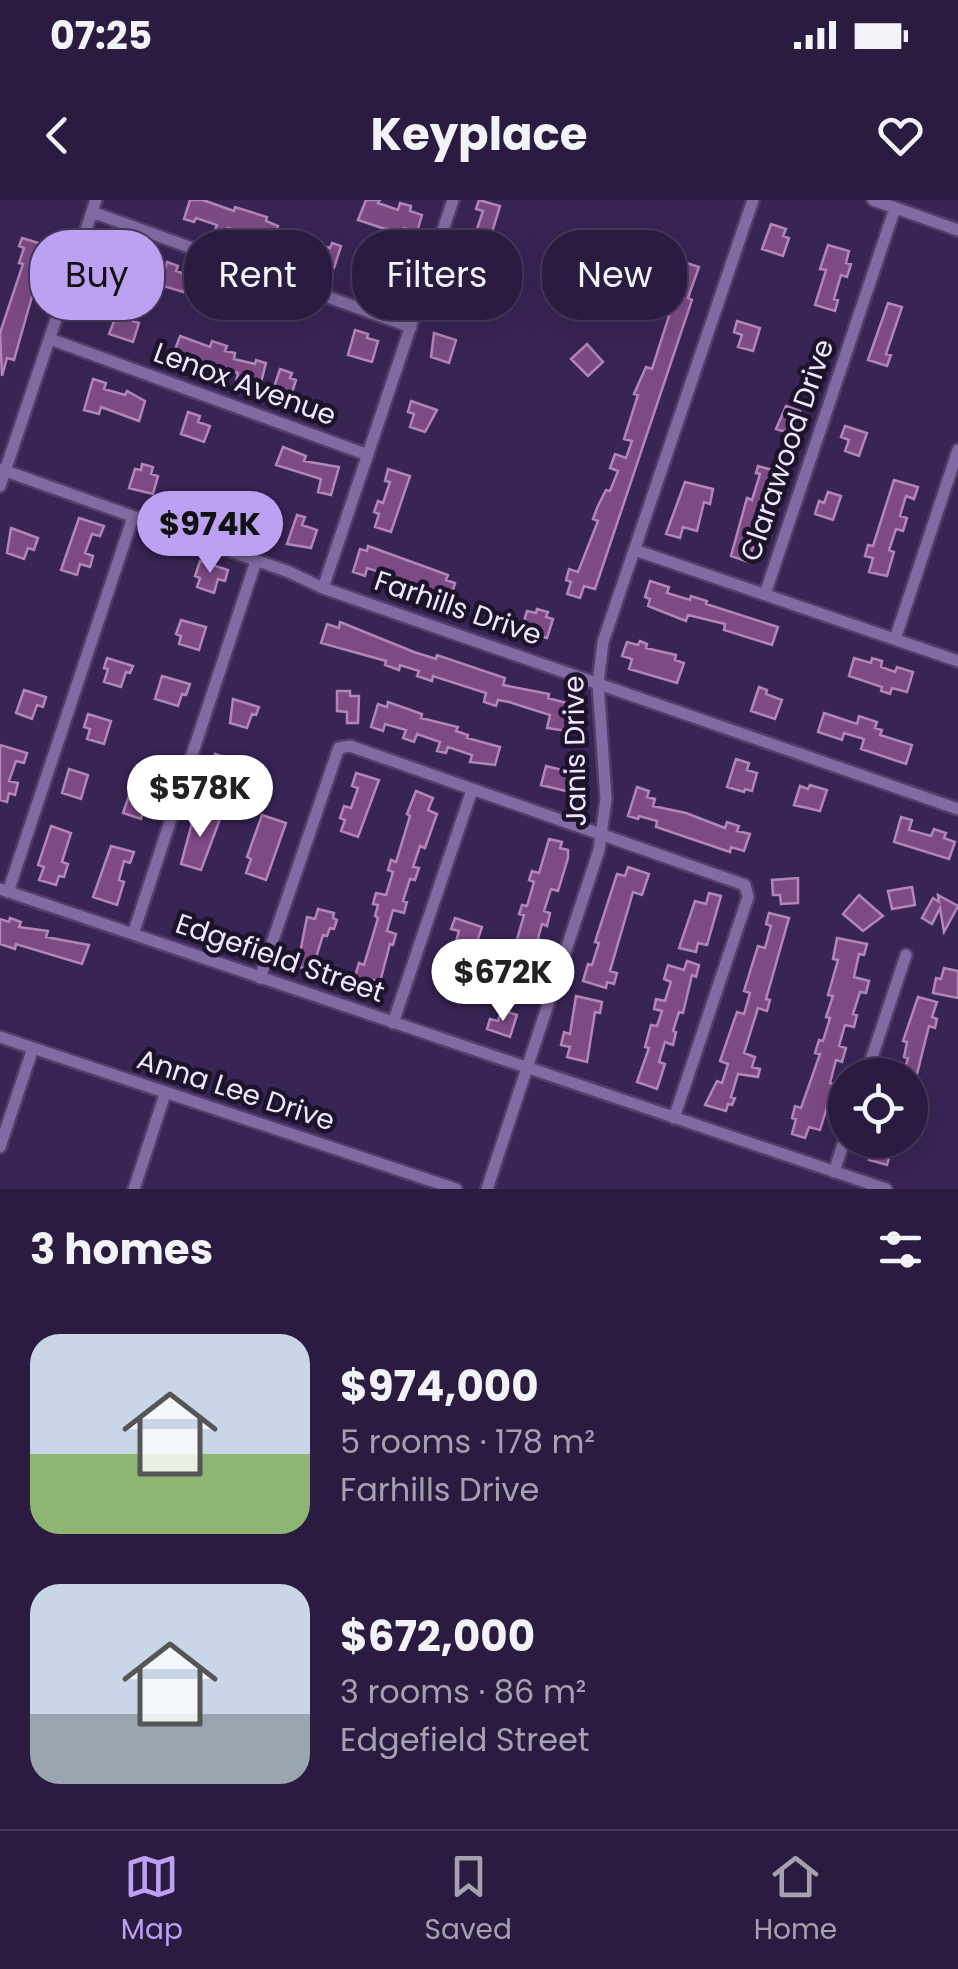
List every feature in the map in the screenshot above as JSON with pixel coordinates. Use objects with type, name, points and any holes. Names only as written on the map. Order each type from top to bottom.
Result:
[{"type":"street","points":[[323,588],[453,200]]},
{"type":"street","name":"Janis Drive","points":[[487,1189],[592,874],[602,833],[606,784],[598,683],[603,642],[753,200]]},
{"type":"street","points":[[874,200],[958,230]]},
{"type":"street","points":[[0,486],[2,470],[94,206],[411,328]]},
{"type":"street","name":"Clarawood Drive","points":[[765,594],[896,208]]},
{"type":"street","name":"Lenox Avenue","points":[[50,338],[368,455]]},
{"type":"street","points":[[895,638],[958,450]]},
{"type":"street","name":"Farhills Drive","points":[[2,470],[323,588],[958,809]]},
{"type":"street","points":[[4,890],[133,517]]},
{"type":"street","points":[[635,550],[958,661]]},
{"type":"street","points":[[133,934],[256,561]]},
{"type":"street","points":[[260,978],[339,748],[350,746],[742,883],[748,891],[674,1118]]},
{"type":"street","points":[[393,1023],[472,790]]},
{"type":"street","name":"Edgefield Street","points":[[4,890],[886,1189]]},
{"type":"street","points":[[872,1058],[906,954]]},
{"type":"street","name":"Anna Lee Drive","points":[[0,1037],[456,1189]]},
{"type":"street","points":[[0,1146],[33,1048]]},
{"type":"street","points":[[134,1189],[165,1094]]},
{"type":"street","points":[[834,1172],[839,1158]]},
{"type":"building","points":[[190,200],[203,200],[267,217],[266,221],[278,226],[277,230],[215,230],[217,225],[196,218],[194,222],[184,219]]},
{"type":"building","points":[[366,200],[380,200],[378,203],[398,210],[400,203],[422,215],[418,230],[392,230],[358,220]]},
{"type":"building","points":[[479,200],[500,206],[493,230],[477,230],[483,211],[476,209]]},
{"type":"building","points":[[771,224],[786,229],[783,236],[789,238],[783,256],[762,249]]},
{"type":"building","points":[[22,238],[30,240],[30,304],[14,360],[7,358],[2,376],[0,333],[23,264],[19,263],[24,248],[19,246]]},
{"type":"building","points":[[332,243],[341,246],[332,268]]},
{"type":"building","points":[[828,245],[849,251],[846,263],[851,264],[847,277],[841,275],[835,311],[815,305],[826,270],[820,269]]},
{"type":"building","points":[[167,262],[178,266],[176,271],[184,273],[183,292],[164,286]]},
{"type":"building","points":[[687,263],[699,267],[688,298],[692,300],[687,315]]},
{"type":"building","points":[[888,303],[902,307],[886,354],[891,355],[887,366],[868,360]]},
{"type":"building","points":[[114,320],[139,323],[133,342],[109,334]]},
{"type":"building","points":[[668,320],[685,320],[595,589],[584,586],[580,598],[567,594],[571,582],[566,580],[569,569],[578,572],[598,521],[593,519],[597,508],[618,471],[610,468],[615,454],[626,458],[632,441],[624,439],[638,395],[634,394],[646,367],[652,369]]},
{"type":"building","points":[[737,321],[760,328],[753,351],[738,347],[742,335],[734,332]]},
{"type":"building","points":[[355,330],[378,341],[372,362],[348,355]]},
{"type":"building","points":[[434,333],[456,340],[449,363],[431,357]]},
{"type":"building","points":[[180,336],[210,347],[212,341],[227,346],[225,351],[235,353],[234,359],[266,363],[260,386],[236,382],[238,373],[216,368],[215,373],[188,359],[187,363],[172,358]]},
{"type":"building","points":[[587,344],[603,362],[588,376],[571,359]]},
{"type":"building","points":[[280,369],[292,373],[290,378],[296,380],[290,399],[272,393]]},
{"type":"building","points":[[93,379],[106,383],[104,389],[125,395],[127,391],[145,401],[139,421],[101,407],[99,414],[84,410]]},
{"type":"building","points":[[411,401],[437,410],[425,432],[410,427],[414,414],[408,412]]},
{"type":"building","points":[[786,406],[800,411],[792,434],[776,429]]},
{"type":"building","points":[[188,412],[200,416],[198,422],[210,426],[204,442],[181,434]]},
{"type":"building","points":[[845,426],[867,433],[859,456],[845,451],[849,440],[841,437]]},
{"type":"building","points":[[283,447],[306,456],[304,461],[339,467],[331,495],[318,492],[321,479],[276,465]]},
{"type":"building","points":[[142,464],[153,467],[151,474],[158,476],[153,494],[129,488],[135,469],[141,470]]},
{"type":"building","points":[[758,466],[779,472],[748,562],[731,556],[747,498],[752,500],[760,474],[756,473]]},
{"type":"building","points":[[388,469],[410,476],[391,532],[375,527],[379,514],[374,512],[378,501],[383,503],[390,482],[385,481]]},
{"type":"building","points":[[894,480],[918,487],[914,499],[906,496],[900,516],[907,518],[903,531],[896,529],[887,576],[869,572],[873,558],[865,556],[868,545],[873,546]]},
{"type":"building","points":[[685,482],[713,489],[710,504],[704,502],[697,531],[683,527],[680,538],[666,534]]},
{"type":"building","points":[[828,492],[841,496],[833,520],[815,514],[819,501],[824,503]]},
{"type":"building","points":[[297,515],[305,517],[302,525],[317,530],[311,548],[287,544]]},
{"type":"building","points":[[79,518],[104,526],[100,536],[92,534],[85,553],[93,556],[90,567],[80,564],[77,575],[61,570]]},
{"type":"building","points":[[11,528],[38,538],[34,550],[28,548],[24,559],[7,553]]},
{"type":"building","points":[[368,546],[448,575],[446,580],[455,583],[450,600],[439,596],[437,602],[424,598],[426,593],[387,584],[390,575],[367,568],[365,576],[353,572],[360,549],[367,551]]},
{"type":"building","points":[[200,561],[228,570],[225,581],[218,579],[214,593],[197,587],[200,578],[195,576]]},
{"type":"building","points":[[650,581],[669,587],[667,593],[690,600],[691,596],[778,627],[772,645],[724,630],[725,624],[688,615],[686,621],[648,606],[650,599],[645,597]]},
{"type":"building","points":[[537,609],[548,612],[546,617],[553,619],[547,638],[521,631],[527,611],[536,613]]},
{"type":"building","points":[[181,620],[206,627],[199,650],[179,644],[181,636],[176,634]]},
{"type":"building","points":[[340,622],[414,652],[436,659],[437,655],[505,678],[503,685],[549,694],[548,698],[570,704],[567,716],[578,719],[574,732],[547,728],[550,715],[498,700],[496,706],[484,702],[486,693],[433,676],[432,681],[417,676],[419,671],[400,665],[399,670],[385,665],[386,661],[321,643],[327,624],[339,628]]},
{"type":"building","points":[[640,641],[647,644],[646,648],[676,655],[675,660],[684,663],[677,683],[629,669],[632,659],[622,656],[627,642],[638,645]]},
{"type":"building","points":[[107,658],[133,666],[130,673],[126,672],[121,687],[104,682]]},
{"type":"building","points":[[854,658],[871,663],[872,658],[882,661],[881,667],[895,672],[897,667],[913,672],[907,692],[892,688],[890,694],[881,691],[882,687],[849,676]]},
{"type":"building","points":[[162,676],[190,684],[178,706],[155,699]]},
{"type":"building","points":[[759,687],[782,700],[775,719],[751,711]]},
{"type":"building","points":[[24,690],[46,697],[43,707],[37,705],[32,719],[16,713]]},
{"type":"building","points":[[337,691],[359,696],[358,723],[347,723],[347,712],[337,711]]},
{"type":"building","points":[[233,699],[259,707],[247,728],[230,723]]},
{"type":"building","points":[[388,702],[422,714],[421,718],[458,727],[456,731],[468,735],[467,738],[500,747],[495,765],[470,762],[472,755],[448,747],[446,753],[437,751],[440,742],[417,734],[414,742],[403,738],[406,730],[385,724],[383,731],[371,727],[378,704],[387,707]]},
{"type":"building","points":[[824,713],[857,724],[859,716],[877,722],[875,728],[882,730],[880,735],[912,745],[906,764],[861,749],[864,739],[844,733],[842,740],[818,732]]},
{"type":"building","points":[[88,714],[111,721],[104,744],[87,739],[90,729],[84,727]]},
{"type":"building","points":[[0,745],[27,753],[24,763],[16,761],[9,781],[18,783],[15,795],[9,793],[7,802],[0,800]]},
{"type":"building","points":[[215,754],[240,762],[238,771],[232,770],[228,784],[211,779]]},
{"type":"building","points":[[736,759],[749,763],[747,770],[757,773],[752,791],[727,787]]},
{"type":"building","points":[[140,764],[161,771],[141,819],[123,813]]},
{"type":"building","points":[[546,766],[570,772],[569,776],[578,779],[574,793],[541,785]]},
{"type":"building","points":[[69,769],[88,775],[81,799],[62,793]]},
{"type":"building","points":[[356,773],[379,780],[358,837],[341,831],[345,820],[340,818],[344,806],[351,808],[358,788],[352,786]]},
{"type":"building","points":[[810,785],[827,790],[820,811],[794,805],[800,786],[808,789]]},
{"type":"building","points":[[637,787],[649,791],[647,797],[655,799],[653,806],[725,828],[727,822],[739,826],[737,831],[750,834],[744,851],[731,847],[730,852],[656,827],[657,821],[628,816]]},
{"type":"building","points":[[416,791],[433,798],[428,810],[437,814],[425,848],[420,846],[413,867],[419,868],[415,880],[410,879],[403,901],[407,902],[404,913],[393,910],[387,931],[396,934],[393,945],[390,944],[380,982],[374,980],[371,990],[353,984],[359,963],[364,965],[378,918],[378,905],[373,904],[376,893],[386,895],[393,872],[388,870],[391,860],[396,862]]},
{"type":"building","points":[[195,812],[220,819],[201,870],[181,864]]},
{"type":"building","points":[[262,815],[286,823],[266,880],[246,873],[251,859],[247,857]]},
{"type":"building","points":[[901,817],[912,820],[909,830],[931,836],[934,829],[946,833],[944,838],[955,842],[949,859],[894,842]]},
{"type":"building","points":[[51,826],[71,833],[62,862],[68,864],[56,885],[39,880],[44,867],[38,865]]},
{"type":"building","points":[[549,839],[562,842],[560,848],[568,850],[568,858],[558,891],[551,889],[544,911],[550,913],[547,926],[542,924],[536,946],[540,947],[536,958],[531,956],[527,970],[510,964],[524,915],[519,914],[522,905],[527,906],[534,882],[529,880],[532,871],[539,873]]},
{"type":"building","points":[[111,846],[134,852],[130,863],[124,861],[119,880],[124,882],[117,905],[93,897]]},
{"type":"building","points":[[628,867],[649,874],[642,895],[633,892],[610,971],[617,973],[614,984],[607,982],[606,988],[583,981],[599,943],[595,942],[617,874],[625,876]]},
{"type":"building","points":[[798,878],[798,903],[781,904],[780,895],[773,895],[772,880]]},
{"type":"building","points":[[912,887],[915,905],[892,909],[888,891]]},
{"type":"building","points":[[709,893],[721,896],[707,945],[698,943],[696,952],[679,948],[695,901],[706,904]]},
{"type":"building","points":[[859,895],[883,916],[863,931],[843,914]]},
{"type":"building","points":[[938,895],[958,906],[944,932],[940,908],[932,924],[922,918],[933,898],[939,902]]},
{"type":"building","points":[[318,909],[334,913],[337,920],[334,929],[323,935],[312,971],[292,965],[296,952],[300,953],[307,917],[315,919]]},
{"type":"building","points":[[769,913],[789,918],[766,999],[770,1000],[767,1011],[758,1008],[744,1053],[755,1057],[752,1067],[760,1069],[758,1077],[738,1074],[731,1097],[735,1098],[726,1111],[705,1105],[717,1081],[722,1083],[728,1064],[720,1061],[737,1012],[744,1014],[750,993],[744,991],[758,946],[765,948],[771,926],[766,924]]},
{"type":"building","points":[[10,918],[21,922],[19,927],[48,931],[46,937],[89,945],[82,964],[16,944],[15,949],[0,944],[0,919],[9,922]]},
{"type":"building","points":[[455,918],[482,927],[474,951],[455,945],[459,931],[451,929]]},
{"type":"building","points":[[837,938],[867,944],[864,955],[859,954],[854,977],[869,981],[866,993],[860,992],[853,1014],[857,1015],[854,1027],[845,1025],[839,1046],[846,1048],[843,1058],[828,1058],[828,1104],[820,1130],[809,1127],[805,1138],[792,1134],[796,1119],[792,1118],[795,1106],[801,1108],[820,1054],[815,1053],[819,1040],[823,1041],[830,1018],[826,1017],[833,996],[828,995],[838,960],[833,959]]},
{"type":"building","points":[[687,961],[699,965],[696,977],[692,975],[683,1013],[679,1012],[673,1045],[665,1042],[659,1062],[665,1064],[657,1089],[637,1082],[649,1048],[645,1047],[651,1025],[657,1026],[662,1011],[654,1009],[656,999],[665,1001],[671,982],[664,979],[668,965],[684,970]]},
{"type":"building","points":[[944,968],[958,971],[958,998],[933,993],[936,978],[941,979]]},
{"type":"building","points":[[576,996],[602,1002],[600,1013],[595,1012],[587,1062],[567,1057],[570,1047],[561,1045],[564,1032],[570,1034]]},
{"type":"building","points":[[918,997],[937,1002],[932,1017],[937,1019],[935,1028],[929,1026],[921,1058],[904,1057],[907,1042],[903,1041]]},
{"type":"building","points":[[502,1010],[517,1015],[510,1037],[487,1029],[490,1019],[498,1021]]},
{"type":"building","points":[[870,1158],[889,1158],[887,1165]]}]
